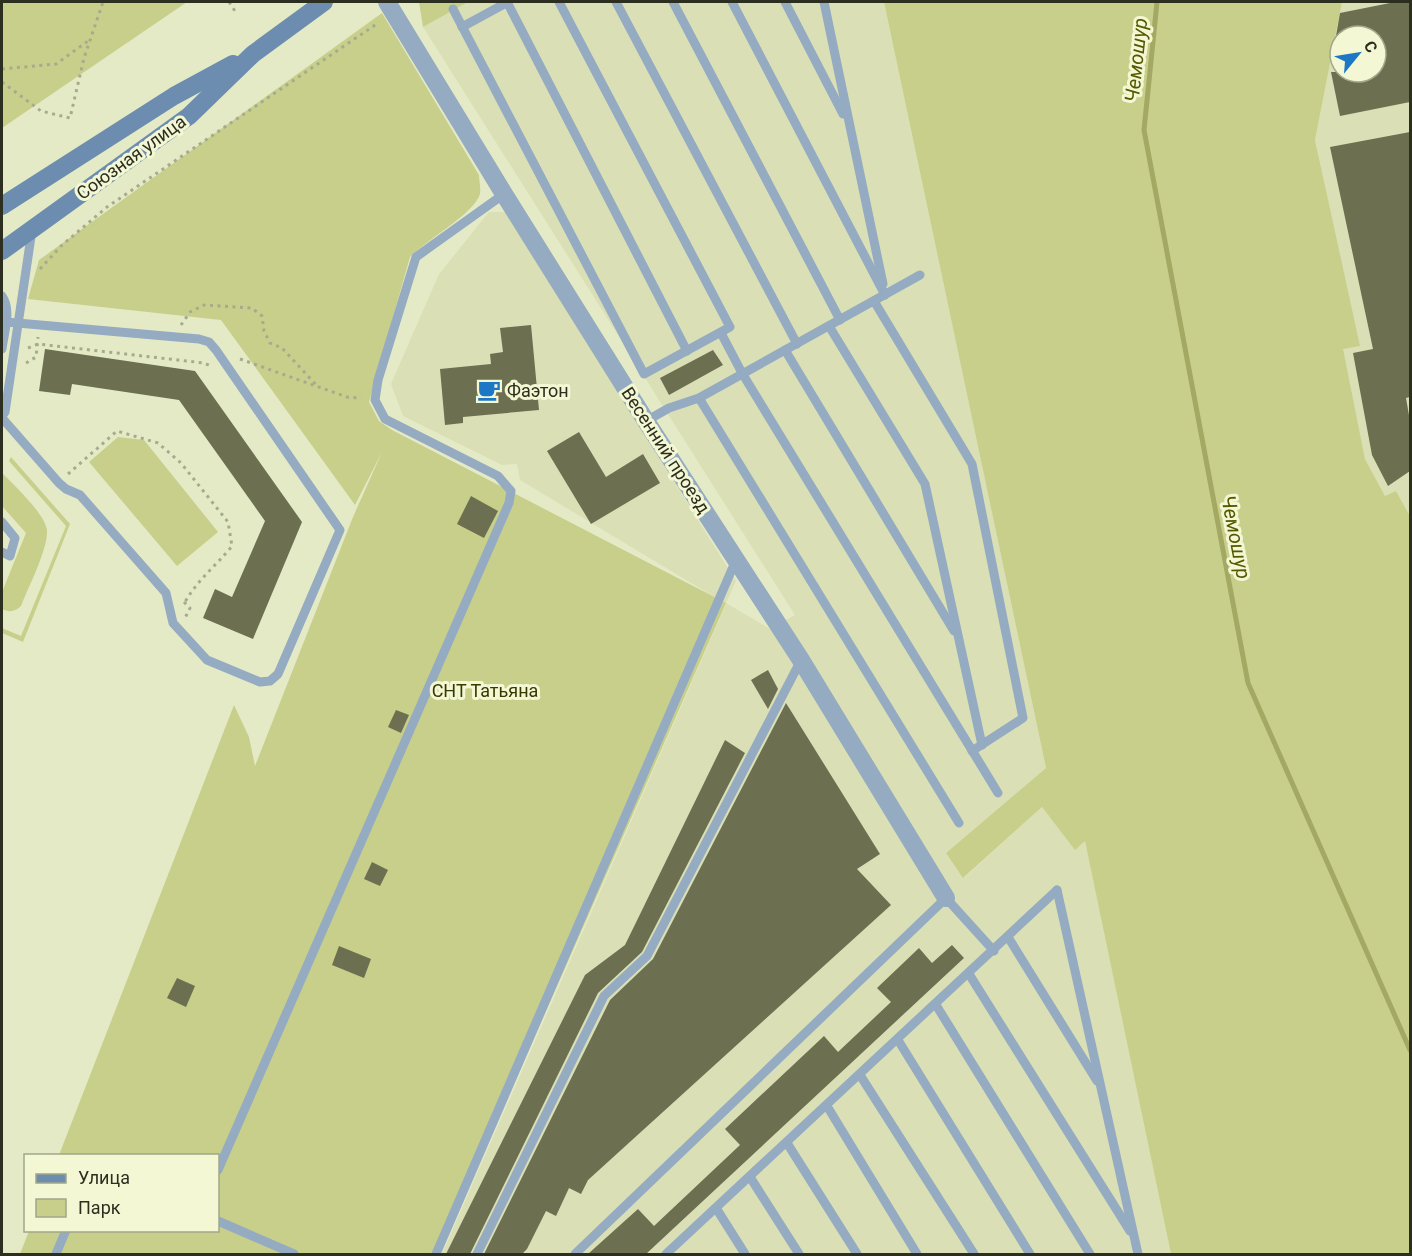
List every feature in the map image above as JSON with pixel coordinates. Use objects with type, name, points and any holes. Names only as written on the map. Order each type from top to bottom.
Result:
[{"type":"main road","name":"Союзная улица","points":[[2,251],[189,116],[253,54],[324,2]]},
{"type":"main road","name":"Союзная улица","points":[[2,206],[174,96],[253,54]]},
{"type":"main road","points":[[174,96],[189,116]]},
{"type":"street","name":"Весенний проезд","points":[[391,7],[504,194],[646,421],[801,660],[946,898]]},
{"type":"lane","points":[[462,27],[507,2],[687,351]]},
{"type":"lane","points":[[453,9],[644,374],[730,327],[559,2]]},
{"type":"lane","points":[[616,2],[797,344]]},
{"type":"lane","points":[[673,2],[840,320]]},
{"type":"lane","points":[[732,2],[885,295]]},
{"type":"lane","points":[[785,2],[850,126]]},
{"type":"lane","points":[[824,2],[885,295]]},
{"type":"lane","points":[[219,1168],[509,503],[511,491],[498,476],[385,419],[375,400],[378,380],[416,257],[504,194]]},
{"type":"lane","points":[[6,322],[18,323],[174,336],[199,339],[209,342],[216,350],[340,530],[278,674],[270,681],[260,682],[207,660],[178,623],[166,593],[80,495],[59,483],[2,417],[5,412],[18,323],[32,229]]},
{"type":"lane","points":[[646,421],[669,408],[699,398],[920,275]]},
{"type":"lane","points":[[2,296],[7,311],[2,349]]},
{"type":"lane","points":[[874,301],[972,464],[1023,718],[972,752]]},
{"type":"lane","points":[[829,326],[925,484],[982,745]]},
{"type":"lane","points":[[721,333],[742,374],[998,793]]},
{"type":"lane","points":[[785,350],[958,639]]},
{"type":"lane","points":[[699,398],[959,823]]},
{"type":"lane","points":[[2,522],[15,538],[10,556],[2,552]]},
{"type":"lane","points":[[436,1254],[736,560]]},
{"type":"lane","points":[[477,1254],[604,996],[647,956],[801,660]]},
{"type":"lane","points":[[666,1254],[1057,890],[1138,1254]]},
{"type":"lane","points":[[578,1254],[946,898],[994,951]]},
{"type":"lane","points":[[1008,937],[1101,1088]]},
{"type":"lane","points":[[969,974],[1134,1236]]},
{"type":"lane","points":[[936,1005],[1090,1254]]},
{"type":"lane","points":[[898,1040],[1030,1254]]},
{"type":"lane","points":[[860,1075],[974,1254]]},
{"type":"lane","points":[[827,1106],[917,1254]]},
{"type":"lane","points":[[787,1143],[857,1254]]},
{"type":"lane","points":[[750,1177],[799,1254]]},
{"type":"lane","points":[[716,1208],[745,1254]]},
{"type":"lane","points":[[219,1221],[294,1254]]},
{"type":"lane","points":[[56,1254],[65,1232]]},
{"type":"lane","points":[[676,1245],[682,1254]]},
{"type":"path","points":[[2,82],[41,111],[70,118],[90,40],[103,2]]},
{"type":"path","points":[[229,2],[237,14]]},
{"type":"path","points":[[38,271],[61,246],[107,207],[391,7]]},
{"type":"path","points":[[2,69],[56,64],[90,40]]},
{"type":"path","points":[[174,336],[190,312],[204,305],[252,308],[262,316],[264,331],[270,343],[282,348],[318,387]]},
{"type":"path","points":[[38,344],[204,363],[211,366]]},
{"type":"path","points":[[216,350],[347,397],[375,400]]},
{"type":"path","points":[[22,366],[36,357]]},
{"type":"path","points":[[60,467],[68,475],[117,431],[158,443],[181,464],[228,522],[232,546],[204,574],[184,602],[178,623]]},
{"type":"path","points":[[178,623],[190,608],[184,602]]},
{"type":"shaded area","points":[[468,2],[884,2],[1046,768],[946,853],[964,878],[1042,807],[1075,849],[1085,840],[1171,1254],[442,1254],[726,604],[520,480],[517,464],[502,465],[403,416],[391,384],[439,274],[489,212],[506,212],[736,581],[726,603],[770,629],[795,615],[423,27]]},
{"type":"shaded area","points":[[1342,2],[1410,2],[1410,516],[1396,491],[1385,496],[1365,459],[1342,348],[1359,346],[1315,140],[1328,74],[1328,84],[1388,84],[1388,24],[1338,24]]},
{"type":"green space","points":[[2,2],[187,2],[2,128]]},
{"type":"green space","points":[[419,2],[468,2],[423,27]]},
{"type":"green space","points":[[884,2],[1342,2],[1338,24],[1328,24],[1328,74],[1315,140],[1360,346],[1343,349],[1365,459],[1385,496],[1396,491],[1410,516],[1410,1254],[1171,1254],[1085,841],[1075,850],[1042,807],[963,878],[946,853],[1046,768]]},
{"type":"green space","name":"СНТ Татьяна","points":[[382,13],[479,175],[480,194],[469,210],[410,257],[369,402],[379,421],[392,430],[726,603],[439,1254],[20,1254],[29,1232],[219,1232],[219,1154],[59,1154],[234,705],[249,737],[255,766],[353,517],[382,452],[355,505],[221,320],[28,299],[39,260]]},
{"type":"green space","points":[[118,437],[144,440],[218,532],[177,566],[89,462]]},
{"type":"green space","points":[[11,457],[70,524],[23,642],[2,633],[2,628],[21,636],[66,526],[9,461]]},
{"type":"green space","points":[[2,473],[36,509],[47,531],[41,558],[21,606],[10,611],[2,609],[2,592],[26,533],[2,506]]},
{"type":"building","points":[[1395,2],[1410,2],[1410,102],[1340,116],[1333,84],[1388,84],[1388,24],[1338,24],[1340,13]]},
{"type":"building","points":[[1410,132],[1410,397],[1406,398],[1410,421],[1410,471],[1388,486],[1372,455],[1353,353],[1373,349],[1330,147]]},
{"type":"building","name":"Фаэтон","points":[[531,325],[539,410],[463,417],[463,423],[445,425],[440,369],[491,364],[490,354],[503,352],[500,328]]},
{"type":"building","points":[[45,349],[195,371],[302,522],[253,639],[203,618],[215,589],[232,597],[265,521],[179,400],[72,384],[70,395],[39,391]]},
{"type":"building","points":[[713,350],[723,365],[669,395],[660,378]]},
{"type":"building","points":[[579,432],[606,477],[643,454],[660,483],[591,524],[547,451]]},
{"type":"building","points":[[471,496],[498,511],[484,538],[457,524]]},
{"type":"building","points":[[768,670],[778,689],[768,709],[751,680]]},
{"type":"building","points":[[786,703],[880,854],[857,869],[891,905],[588,1180],[581,1194],[569,1188],[556,1216],[546,1211],[527,1249],[522,1254],[484,1254],[610,1000],[653,959]]},
{"type":"building","points":[[396,710],[409,715],[401,733],[388,727]]},
{"type":"building","points":[[725,740],[745,753],[642,952],[598,993],[470,1254],[446,1254],[585,975],[625,945]]},
{"type":"building","points":[[372,862],[388,870],[380,886],[364,879]]},
{"type":"building","points":[[952,945],[964,958],[646,1254],[588,1254],[638,1209],[654,1226],[740,1145],[725,1129],[824,1036],[838,1052],[891,1002],[877,988],[919,948],[932,963]]},
{"type":"building","points":[[339,946],[371,959],[364,978],[332,965]]},
{"type":"building","points":[[177,978],[195,986],[186,1007],[167,998]]},
{"type":"waterway","name":"Чемошур","points":[[1157,2],[1144,130],[1248,683],[1410,1050]]},
{"type":"place","name":"Фаэтон","points":[[489,390]]}]
